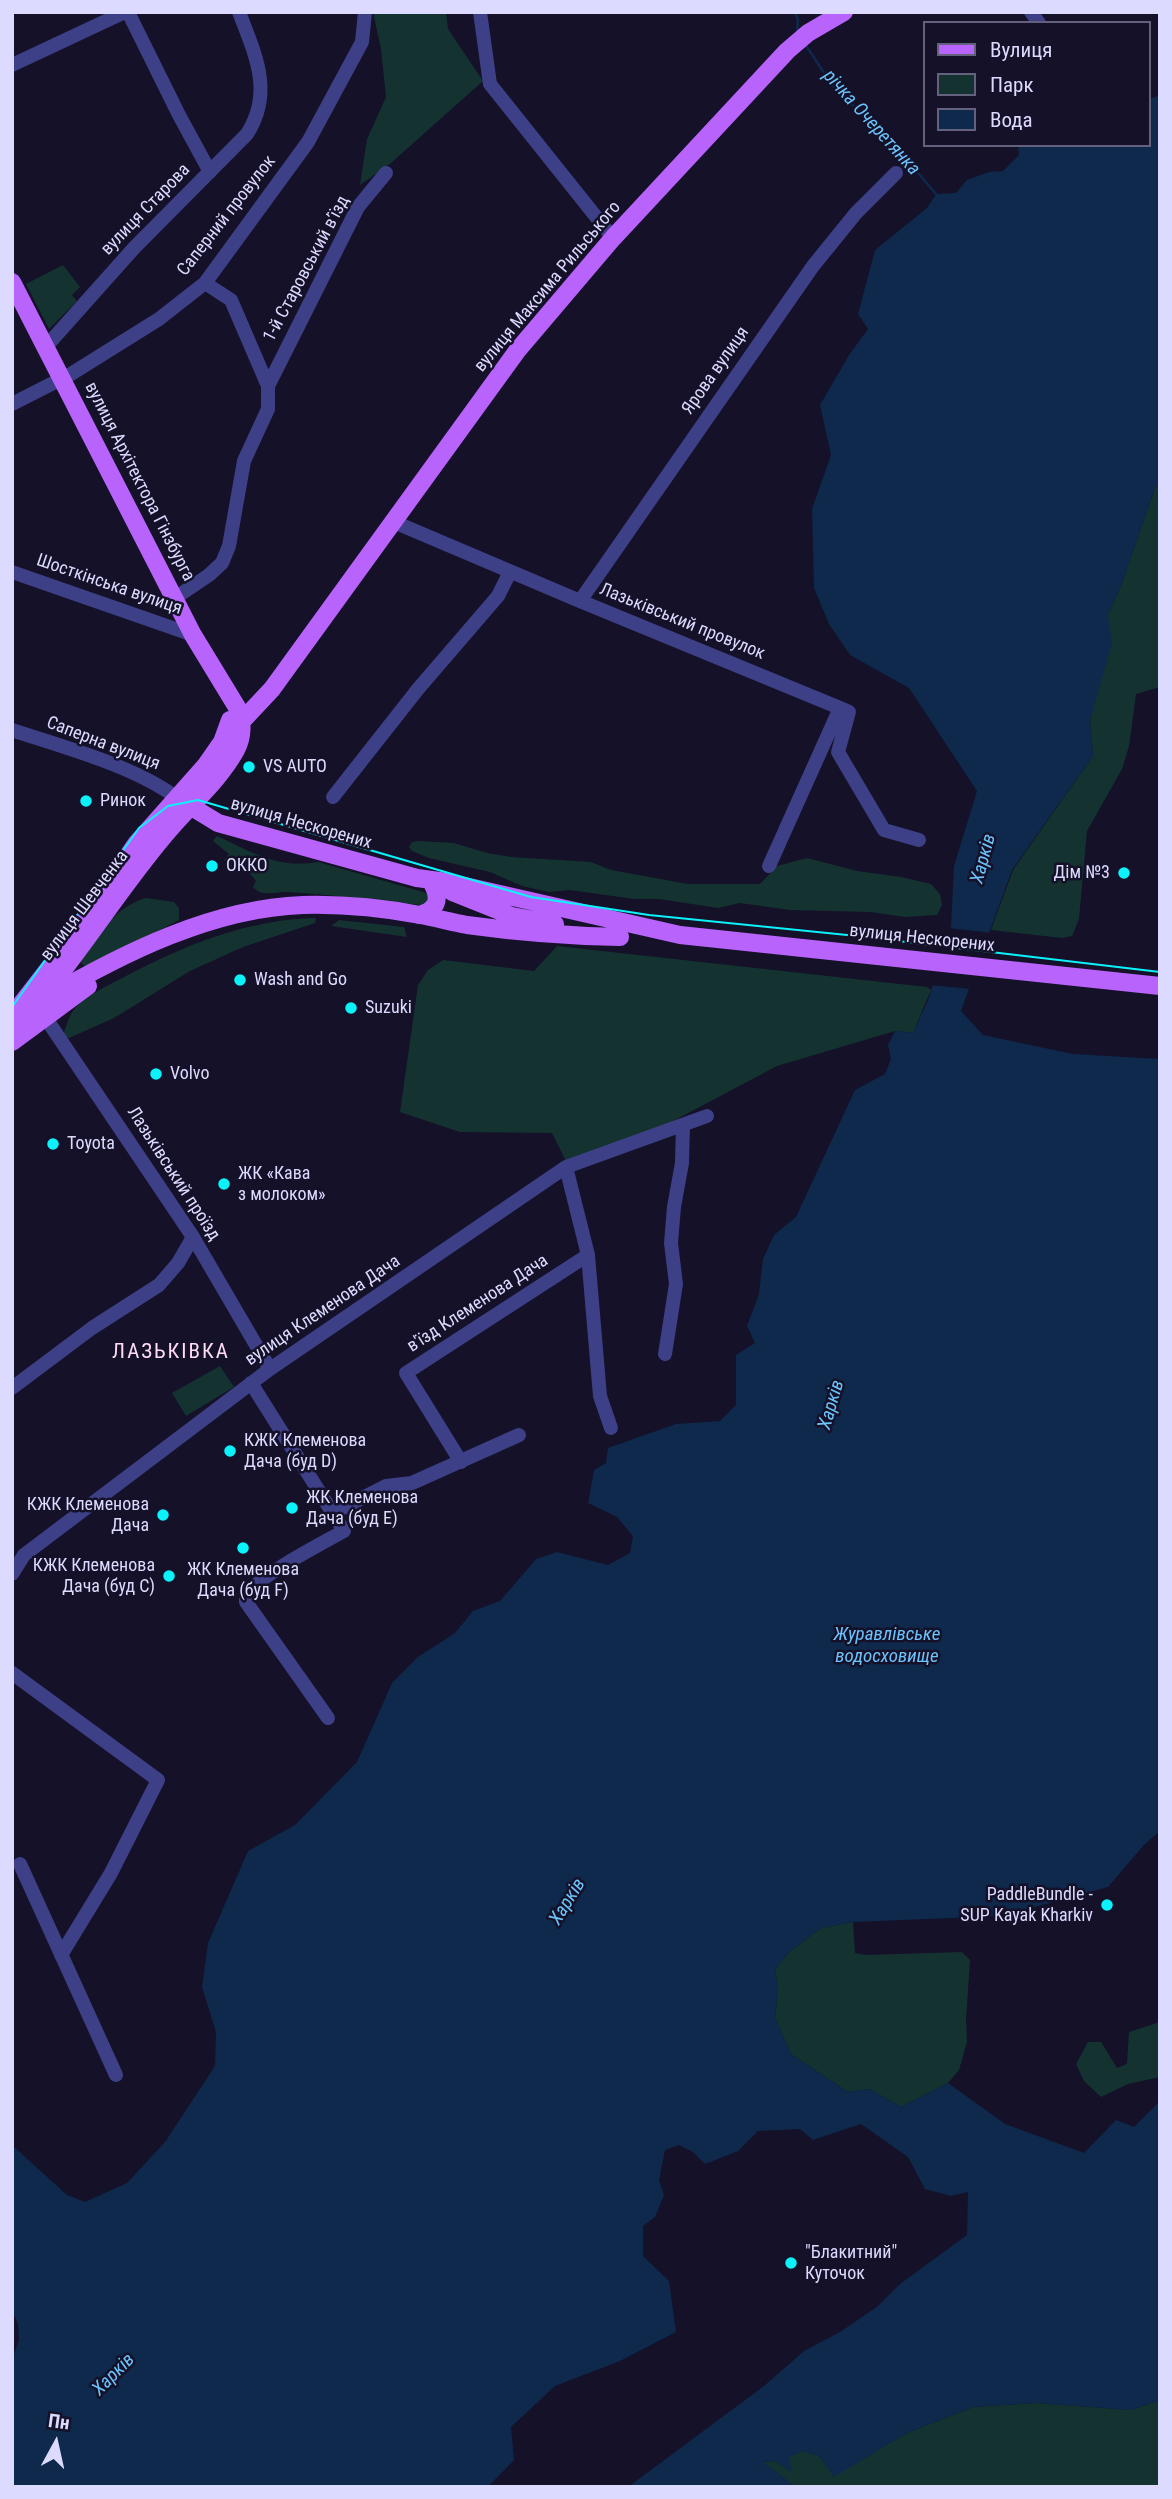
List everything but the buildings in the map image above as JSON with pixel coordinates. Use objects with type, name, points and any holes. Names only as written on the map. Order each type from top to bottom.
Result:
[{"type":"main road","name":"вулиця Максима Рильського","points":[[184,803],[211,786],[236,750],[240,739],[235,725],[280,678],[517,351],[613,238],[787,51],[832,15]]},
{"type":"main road","name":"вулиця Архітектора Гінзбурга","points":[[12,282],[193,635],[232,699],[235,725]]},
{"type":"main road","name":"вулиця Нескорених","points":[[184,803],[218,822],[426,882],[512,916]]},
{"type":"main road","name":"вулиця Шевченка","points":[[12,1016],[68,955],[136,844],[184,803]]},
{"type":"main road","name":"вулиця Нескорених","points":[[426,882],[447,882],[621,930],[1160,986]]},
{"type":"main road","points":[[419,915],[429,912],[437,904],[437,897],[426,882]]},
{"type":"main road","points":[[12,1030],[89,974],[157,943],[228,917],[284,906],[327,905],[419,915],[512,916],[621,930]]},
{"type":"main road","points":[[419,915],[465,925],[568,936],[621,930]]},
{"type":"main road","points":[[12,1023],[83,989],[157,943]]},
{"type":"main road","points":[[41,1010],[37,993],[68,955],[77,967],[89,974]]},
{"type":"main road","points":[[12,1042],[41,1010]]},
{"type":"street","points":[[12,65],[127,12]]},
{"type":"street","name":"вулиця Старова","points":[[45,345],[134,248],[210,172],[127,12]]},
{"type":"street","name":"Саперний провулок","points":[[210,172],[247,134],[257,119],[260,103],[260,66],[239,12]]},
{"type":"street","name":"Саперний провулок","points":[[12,404],[62,379],[159,319],[205,284],[308,142],[362,42],[365,12]]},
{"type":"street","points":[[480,12],[491,84],[613,238]]},
{"type":"street","name":"1-й Старовський в’їзд","points":[[268,386],[358,207],[386,173]]},
{"type":"street","name":"Ярова вулиця","points":[[580,601],[813,266],[856,213],[897,173]]},
{"type":"street","points":[[175,598],[222,563],[229,545],[244,461],[268,408],[268,386],[231,300],[205,284]]},
{"type":"street","name":"Лазьківський провулок","points":[[394,522],[840,708]]},
{"type":"street","name":"Шосткінська вулиця","points":[[12,572],[193,635]]},
{"type":"street","points":[[333,797],[418,689],[498,596],[510,572]]},
{"type":"street","points":[[769,866],[840,708],[849,712],[838,752],[884,830],[919,840]]},
{"type":"street","name":"Саперна вулиця","points":[[12,730],[106,763],[163,787],[184,803]]},
{"type":"street","name":"Лазьківський проїзд","points":[[41,1010],[193,1237],[270,1369]]},
{"type":"street","name":"вулиця Клеменова Дача","points":[[12,1574],[24,1555],[270,1369],[566,1167],[707,1116]]},
{"type":"street","points":[[664,1353],[676,1284],[671,1243],[682,1163],[683,1125]]},
{"type":"street","points":[[566,1167],[588,1255],[600,1395],[611,1428]]},
{"type":"street","points":[[12,1388],[92,1328],[159,1285],[178,1263],[193,1237]]},
{"type":"street","name":"в'їзд Клеменова Дача","points":[[461,1462],[406,1373],[588,1255]]},
{"type":"street","points":[[251,1383],[344,1531],[250,1590],[246,1602],[328,1718]]},
{"type":"street","points":[[333,1513],[386,1486],[412,1483],[519,1435]]},
{"type":"street","points":[[12,1672],[158,1780],[111,1873],[61,1955]]},
{"type":"street","points":[[20,1864],[116,2075]]},
{"type":"green space","points":[[373,12],[446,12],[448,29],[483,81],[391,163],[360,185],[367,139],[386,97],[381,49]]},
{"type":"green space","points":[[63,265],[80,287],[72,295],[77,301],[49,329],[26,284]]},
{"type":"green space","points":[[1160,482],[1160,687],[1136,694],[1129,746],[1122,769],[1087,831],[1079,919],[1072,936],[1062,938],[991,930],[1013,870],[1093,756],[1090,720],[1108,615],[1156,485]]},
{"type":"green space","points":[[217,836],[265,858],[303,864],[318,862],[430,894],[428,906],[306,893],[260,892],[253,887],[256,881],[242,864],[234,870],[224,860],[229,854],[213,841]]},
{"type":"green space","points":[[412,842],[454,843],[511,857],[591,862],[611,870],[688,884],[760,884],[777,866],[807,858],[857,871],[931,884],[940,894],[942,905],[937,915],[905,917],[871,912],[790,910],[740,903],[718,908],[570,890],[549,892],[522,886],[490,872],[429,858],[409,847]]},
{"type":"green space","points":[[146,898],[174,902],[179,908],[179,920],[87,968],[80,962],[115,916],[124,908]]},
{"type":"green space","points":[[316,918],[315,923],[243,947],[190,971],[114,1018],[69,1038],[62,1037],[71,1013],[81,1002],[148,965],[194,944],[242,929],[266,923]]},
{"type":"green space","points":[[339,920],[404,927],[407,937],[331,926]]},
{"type":"green space","points":[[557,946],[927,987],[931,990],[913,1033],[895,1031],[777,1066],[643,1137],[567,1163],[552,1133],[460,1132],[400,1112],[418,985],[428,970],[443,960],[534,971]]},
{"type":"green space","points":[[220,1366],[234,1387],[186,1416],[172,1393]]},
{"type":"green space","points":[[853,1922],[855,1953],[866,1955],[962,1952],[970,1960],[967,2042],[959,2070],[948,2083],[901,2107],[870,2089],[848,2092],[791,2054],[775,2018],[778,1988],[775,1970],[788,1953],[821,1928]]},
{"type":"green space","points":[[1160,2022],[1160,2077],[1128,2084],[1101,2097],[1084,2081],[1076,2064],[1088,2042],[1101,2042],[1117,2068],[1127,2064],[1129,2032]]},
{"type":"green space","points":[[1160,2400],[1160,2487],[796,2487],[762,2462],[775,2461],[791,2471],[788,2457],[803,2451],[819,2456],[834,2476],[907,2433],[973,2407],[1037,2403],[1131,2410]]},
{"type":"water","name":"Журавлівське водосховище","points":[[1160,92],[1160,482],[1156,485],[1108,615],[1112,644],[1090,720],[1093,756],[1012,870],[961,1011],[983,1035],[1073,1054],[1160,1059],[1160,1831],[1144,1845],[1108,1887],[1002,1916],[853,1922],[821,1928],[788,1953],[775,1970],[778,1988],[775,2018],[791,2054],[848,2092],[870,2089],[901,2107],[948,2083],[1005,2124],[1084,2153],[1116,2120],[1134,2127],[1160,2101],[1160,2400],[1131,2410],[1037,2403],[973,2407],[907,2433],[834,2477],[819,2456],[803,2451],[789,2457],[792,2472],[775,2461],[763,2462],[796,2487],[628,2487],[764,2386],[804,2351],[840,2332],[878,2306],[900,2284],[967,2235],[968,2192],[951,2196],[925,2189],[908,2157],[861,2124],[813,2140],[800,2129],[758,2131],[738,2151],[705,2164],[693,2152],[679,2145],[665,2150],[659,2180],[664,2195],[655,2217],[643,2226],[643,2256],[669,2281],[676,2332],[620,2361],[555,2386],[511,2427],[514,2460],[488,2487],[12,2487],[12,2360],[19,2340],[18,2324],[12,2310],[12,2145],[67,2195],[85,2202],[127,2183],[165,2142],[215,2066],[216,2032],[202,1987],[208,1943],[248,1851],[295,1825],[357,1762],[392,1683],[418,1657],[455,1633],[473,1611],[500,1601],[536,1559],[557,1552],[608,1565],[630,1553],[633,1536],[617,1517],[588,1503],[594,1470],[606,1463],[608,1448],[676,1424],[720,1421],[736,1405],[736,1355],[755,1343],[747,1326],[759,1294],[763,1259],[774,1235],[796,1217],[855,1090],[885,1074],[891,1059],[888,1045],[895,1031],[913,1033],[928,1000],[951,927],[954,866],[977,791],[909,688],[850,655],[829,624],[814,588],[812,509],[831,455],[820,405],[849,355],[868,329],[858,314],[875,250],[927,208],[936,194],[956,193],[967,180],[989,172],[1003,171],[1019,155],[1018,147],[1151,147],[1151,98],[1158,96]]},
{"type":"pier","points":[[947,928],[993,933],[972,989],[929,985]]},
{"type":"waterway","name":"річка Очеретянка","points":[[795,12],[798,20],[797,33]]},
{"type":"waterway","name":"річка Очеретянка","points":[[805,44],[832,85],[895,146],[936,194]]},
{"type":"tram line","points":[[12,1007],[139,828],[168,806],[198,800],[531,897],[649,915],[1160,972]]},
{"type":"place","name":"VS AUTO","points":[[249,767]]},
{"type":"place","name":"Ринок","points":[[86,801]]},
{"type":"place","name":"ОККО","points":[[212,866]]},
{"type":"place","name":"Дім №3","points":[[1124,873]]},
{"type":"place","name":"Wash and Go","points":[[240,980]]},
{"type":"place","name":"Suzuki","points":[[351,1008]]},
{"type":"place","name":"Volvo","points":[[156,1074]]},
{"type":"place","name":"Toyota","points":[[53,1144]]},
{"type":"place","name":"ЖК «Кава з молоком»","points":[[224,1184]]},
{"type":"place","name":"КЖК Клеменова Дача (буд D)","points":[[230,1451]]},
{"type":"place","name":"ЖК Клеменова Дача (буд Е)","points":[[292,1508]]},
{"type":"place","name":"КЖК Клеменова Дача","points":[[163,1515]]},
{"type":"place","name":"ЖК Клеменова Дача (буд F)","points":[[243,1548]]},
{"type":"place","name":"КЖК Клеменова Дача (буд С)","points":[[169,1576]]},
{"type":"place","name":"PaddleBundle - SUP Kayak Kharkiv","points":[[1107,1905]]},
{"type":"place","name":"\"Блакитний\" Куточок","points":[[791,2263]]},
{"type":"district","name":"ЛАЗЬКІВКА","points":[[171,1353]]},
{"type":"water label","name":"Харків","points":[[984,859]]},
{"type":"water label","name":"Харків","points":[[832,1405]]},
{"type":"water label","name":"Харків","points":[[568,1902]]},
{"type":"water label","name":"Харків","points":[[114,2375]]}]
